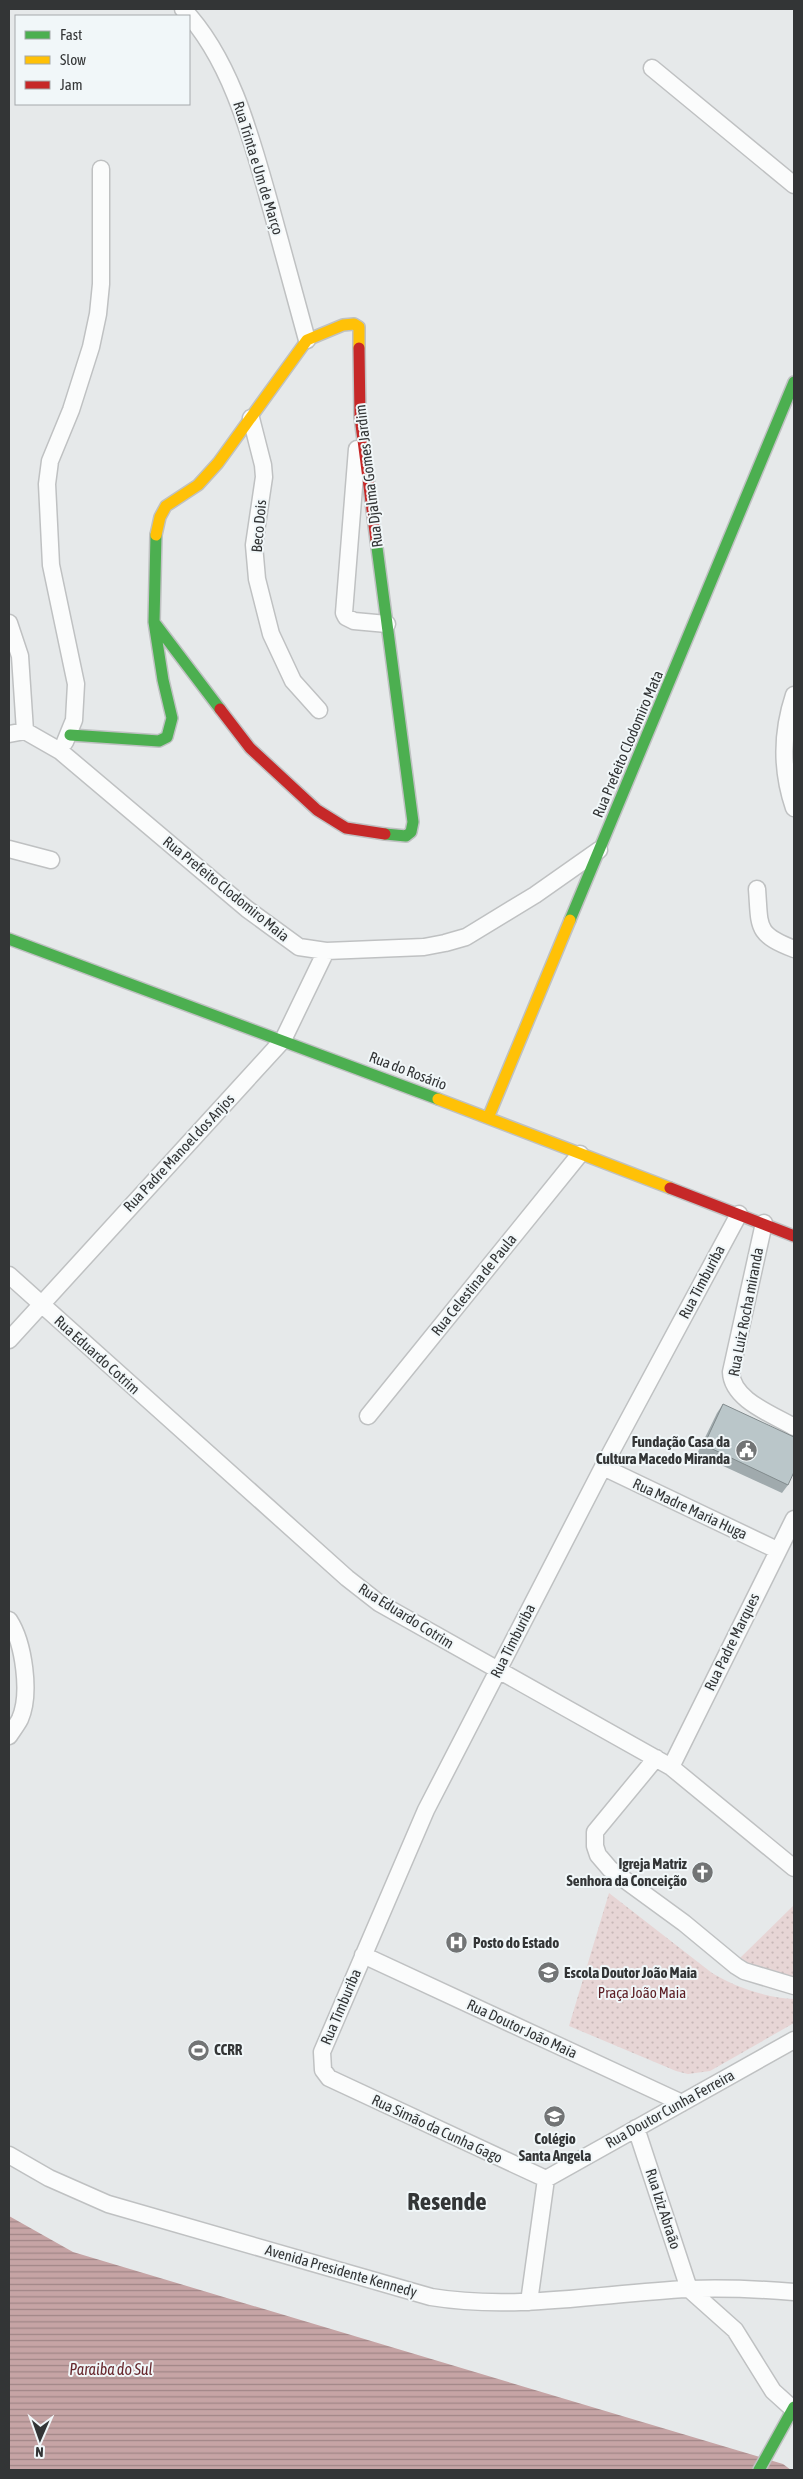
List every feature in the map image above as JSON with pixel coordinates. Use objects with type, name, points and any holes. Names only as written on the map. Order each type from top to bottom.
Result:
[{"type":"street","name":"Rua Trinta e Um de Março","points":[[190,16],[197,23],[235,92],[256,154],[307,340]]},
{"type":"street","points":[[652,68],[794,185]]},
{"type":"street","points":[[60,751],[70,735],[74,720],[76,684],[51,566],[47,484],[50,461],[71,410],[98,314],[101,284],[101,169]]},
{"type":"street","name":"Rua Djalma Gomes Jardim","points":[[154,622],[250,748],[316,810],[333,822],[356,830],[403,837],[409,836],[413,831],[360,417],[359,327],[348,324],[307,340]]},
{"type":"street","points":[[70,735],[158,741],[167,737],[172,718],[163,680],[154,622],[156,541],[160,517],[166,506],[198,485],[251,418],[307,340]]},
{"type":"street","name":"Rua Prefeito Clodomiro Mata","points":[[488,1118],[794,382]]},
{"type":"street","points":[[360,417],[343,604],[346,617],[349,620],[388,624]]},
{"type":"street","name":"Beco Dois","points":[[251,418],[263,465],[254,545],[257,579],[270,634],[293,681],[319,710]]},
{"type":"street","points":[[9,623],[20,656],[25,731],[9,734]]},
{"type":"street","points":[[794,695],[787,717],[783,754],[786,785],[794,808]]},
{"type":"street","name":"Rua Prefeito Clodomiro Maia","points":[[25,731],[60,751],[289,942],[299,947],[326,951],[424,948],[466,936],[535,895],[600,849]]},
{"type":"street","points":[[9,849],[51,860]]},
{"type":"street","points":[[757,889],[760,924],[763,932],[775,942],[794,949]]},
{"type":"street","name":"Rua do Rosário","points":[[9,940],[284,1040],[794,1236]]},
{"type":"street","name":"Rua Padre Manoel dos Anjos","points":[[9,1340],[284,1040],[326,951]]},
{"type":"street","name":"Rua Celestina de Paula","points":[[368,1416],[580,1154]]},
{"type":"street","name":"Rua Timburiba","points":[[329,2078],[324,2070],[322,2052],[426,1810],[602,1467],[739,1214]]},
{"type":"street","name":"Rua Luiz Rocha miranda","points":[[764,1223],[730,1372],[731,1382],[735,1390],[746,1398],[794,1427]]},
{"type":"street","name":"Rua Eduardo Cotrim","points":[[9,1275],[347,1578],[379,1603],[671,1767],[794,1868]]},
{"type":"street","name":"Rua Madre Maria Huga","points":[[602,1467],[777,1550]]},
{"type":"street","name":"Rua Padre Marques","points":[[671,1767],[794,1519]]},
{"type":"street","points":[[9,1620],[15,1629],[22,1654],[25,1691],[20,1719],[9,1736]]},
{"type":"street","points":[[656,1758],[595,1832],[595,1846],[598,1855],[610,1870],[684,1923],[736,1966],[744,1971],[794,1986]]},
{"type":"street","name":"Rua Doutor João Maia","points":[[363,1955],[682,2103]]},
{"type":"street","name":"Rua Doutor Cunha Ferreira","points":[[546,2179],[794,2040]]},
{"type":"street","name":"Rua Simão da Cunha Gago","points":[[329,2078],[546,2179]]},
{"type":"street","name":"Rua Iziz Abraão","points":[[636,2128],[689,2289]]},
{"type":"street","name":"Avenida Presidente Kennedy","points":[[9,2155],[49,2178],[108,2204],[447,2300],[529,2302],[689,2289],[794,2292]]},
{"type":"street","points":[[529,2302],[546,2179]]},
{"type":"street","points":[[689,2289],[735,2330],[773,2391],[794,2409],[759,2470]]},
{"type":"green space","name":"Praça João Maia","points":[[609,1893],[712,1973],[751,1991],[794,1999],[794,2023],[710,2071],[688,2074],[676,2071],[569,2026]]},
{"type":"green space","points":[[794,1905],[794,1982],[749,1965],[740,1958]]},
{"type":"water","name":"Paraiba do Sul","points":[[9,2216],[73,2252],[783,2464],[791,2470],[9,2470]]},
{"type":"building","name":"Fundação Casa da Cultura Macedo Miranda","points":[[723,1404],[794,1437],[794,1472],[788,1485],[704,1445]]},
{"type":"traffic: fast","points":[[570,920],[794,382]]},
{"type":"traffic: fast","points":[[70,735],[159,741],[167,737],[172,718],[163,680],[154,622],[156,535]]},
{"type":"traffic: fast","points":[[376,540],[413,822],[411,832],[406,836],[385,834]]},
{"type":"traffic: fast","points":[[154,622],[220,709]]},
{"type":"traffic: fast","points":[[9,939],[438,1099]]},
{"type":"traffic: fast","points":[[759,2470],[794,2407]]},
{"type":"traffic: slow","points":[[156,535],[160,517],[166,506],[198,485],[218,463],[307,340],[343,325],[354,324],[359,327],[359,348]]},
{"type":"traffic: slow","points":[[488,1118],[570,920]]},
{"type":"traffic: slow","points":[[438,1099],[670,1188]]},
{"type":"traffic: jam","points":[[359,348],[360,417],[376,540]]},
{"type":"traffic: jam","points":[[220,709],[250,748],[317,810],[346,828],[385,834]]},
{"type":"traffic: jam","points":[[670,1188],[794,1236]]},
{"type":"place","name":"Fundação Casa da Cultura Macedo Miranda","points":[[746,1451]]},
{"type":"place","name":"Igreja Matriz Senhora da Conceição","points":[[703,1873]]},
{"type":"place","name":"Posto do Estado","points":[[457,1943]]},
{"type":"place","name":"Escola Doutor João Maia","points":[[548,1973]]},
{"type":"place","name":"CCRR","points":[[198,2050]]},
{"type":"place","name":"Colégio Santa Angela","points":[[555,2116]]},
{"type":"district","name":"Resende","points":[[447,2201]]}]
